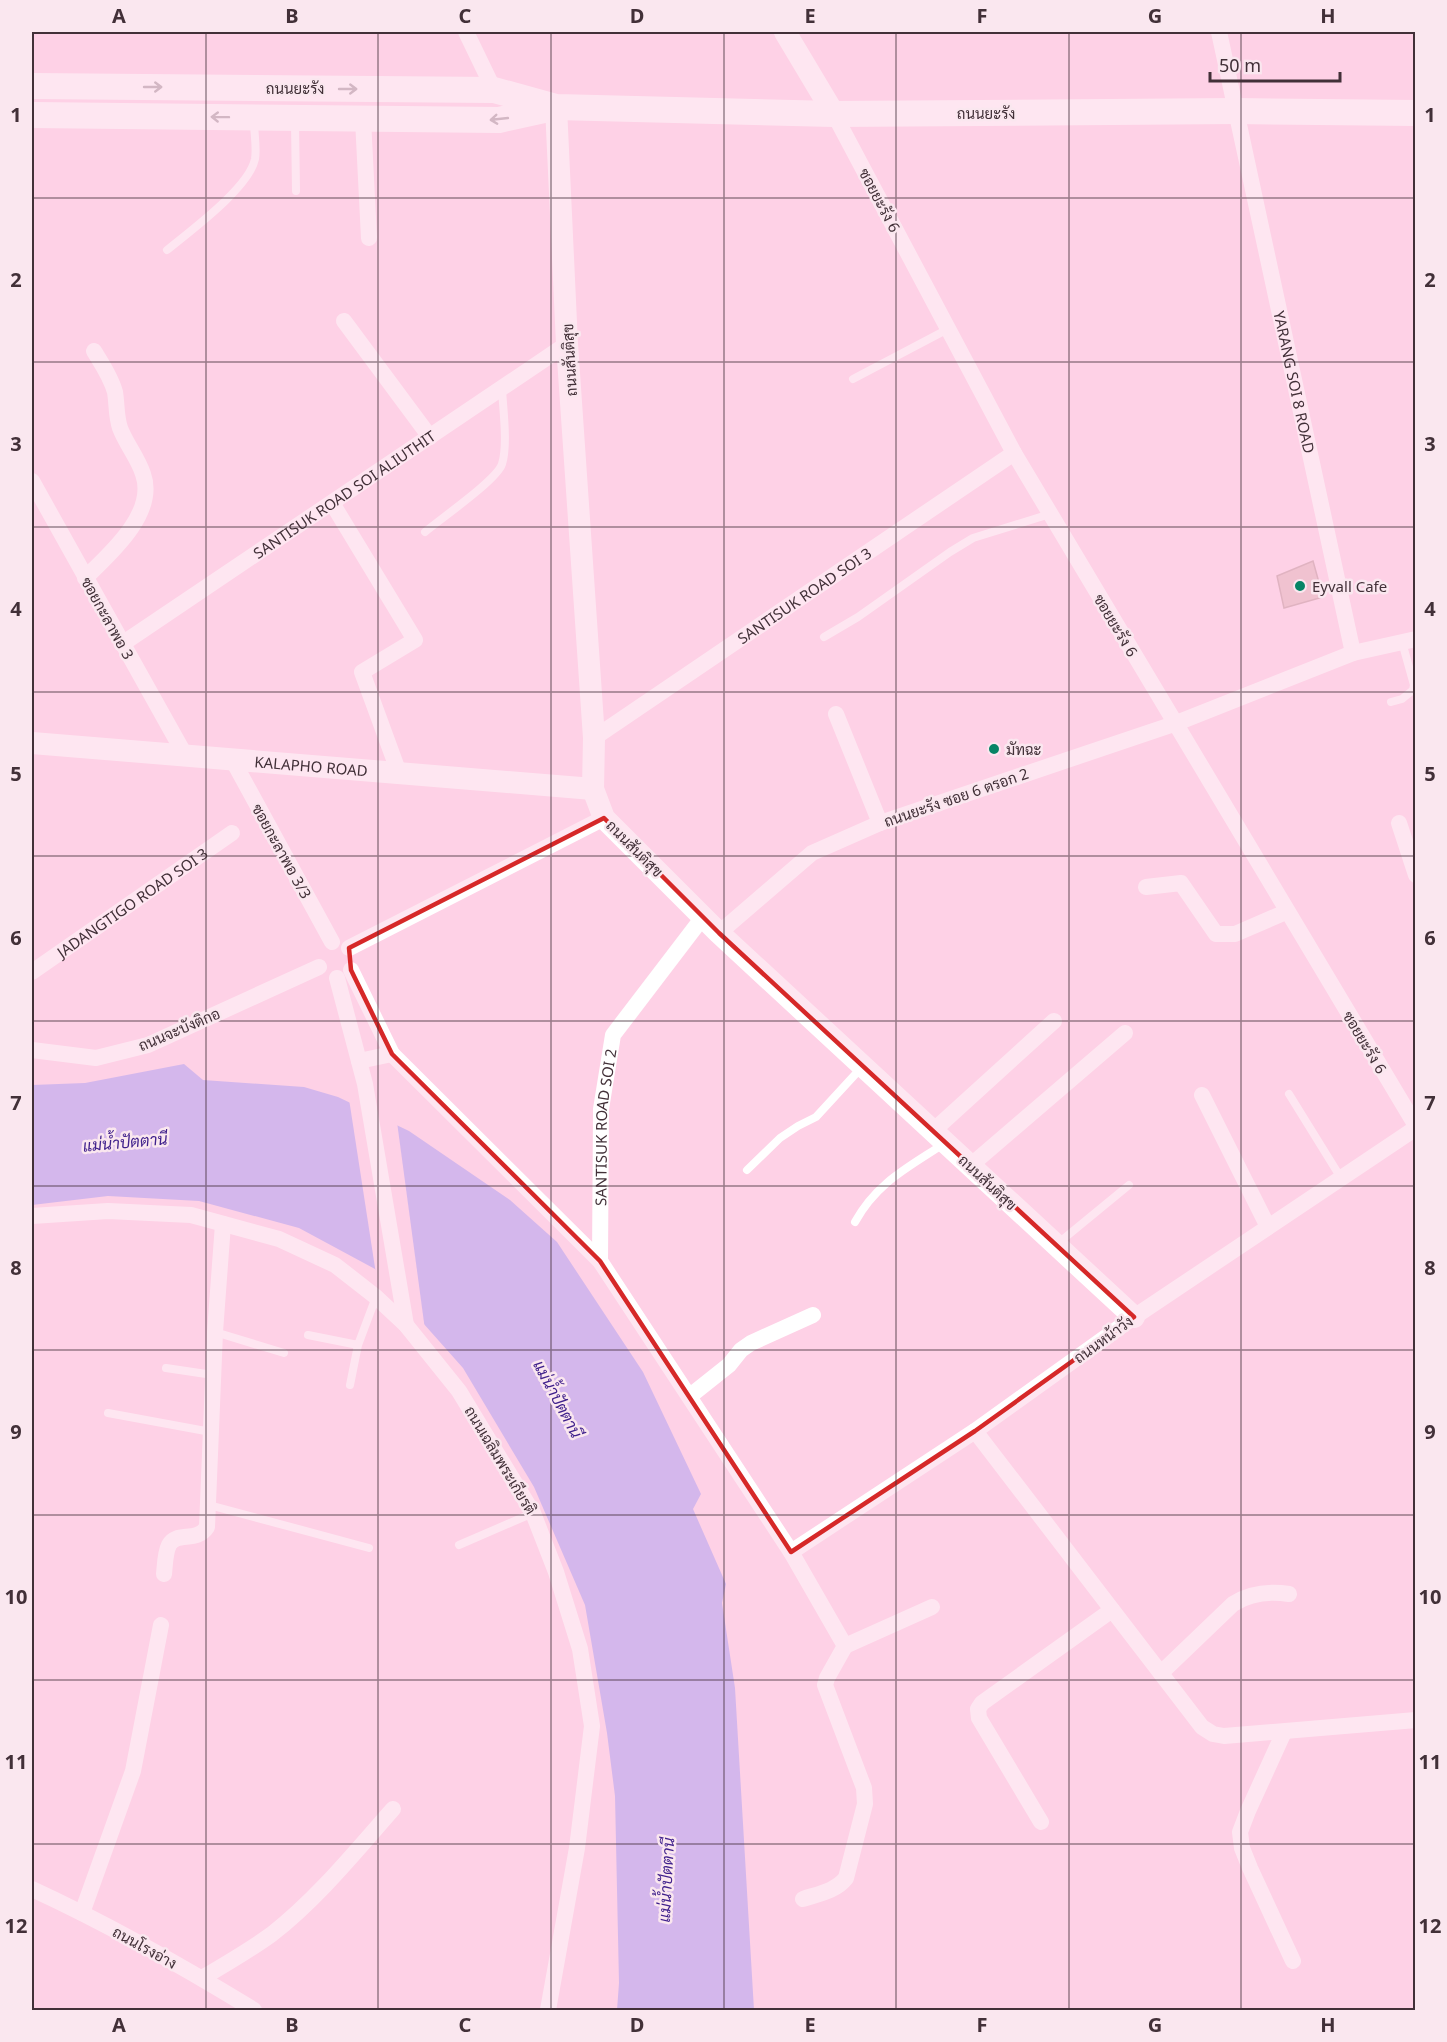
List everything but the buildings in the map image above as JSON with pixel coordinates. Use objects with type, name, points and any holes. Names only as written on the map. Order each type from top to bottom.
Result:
[{"type":"main road","name":"ถนนยะรัง","points":[[32,86],[495,90],[556,107],[834,114],[1236,111],[1416,113]]},
{"type":"main road","points":[[112,116],[113,87]]},
{"type":"main road","name":"ถนนยะรัง","points":[[32,115],[499,120],[556,107]]},
{"type":"street","points":[[466,32],[495,90]]},
{"type":"street","points":[[785,32],[834,114]]},
{"type":"street","name":"YARANG SOI 8 ROAD","points":[[1219,32],[1353,653]]},
{"type":"street","name":"ถนนสันติสุข","points":[[556,107],[567,344],[594,738],[593,789],[604,818],[711,925],[1134,1317]]},
{"type":"street","name":"ซอยยะรัง 6","points":[[834,114],[1014,453],[1416,1127]]},
{"type":"street","points":[[363,119],[369,238]]},
{"type":"street","points":[[344,321],[430,437]]},
{"type":"street","name":"SANTISUK ROAD SOI ALIUTHIT","points":[[122,644],[567,344]]},
{"type":"street","points":[[85,578],[115,550],[133,526],[143,504],[146,484],[118,421],[114,391],[109,375],[94,351]]},
{"type":"street","name":"SANTISUK ROAD SOI 3","points":[[594,738],[1014,453]]},
{"type":"street","name":"ซอยกะลาพอ 3","points":[[32,481],[185,755]]},
{"type":"street","points":[[332,504],[415,640],[362,672],[399,773]]},
{"type":"street","name":"ถนนยะรัง ซอย 6 ตรอก 2","points":[[711,925],[812,853],[880,823],[1174,724],[1353,653],[1409,641]]},
{"type":"street","points":[[836,714],[880,823]]},
{"type":"street","name":"KALAPHO ROAD","points":[[32,743],[593,789]]},
{"type":"street","name":"ซอยกะลาพอ 3/3","points":[[232,759],[332,942]]},
{"type":"street","points":[[349,948],[604,818]]},
{"type":"street","points":[[1399,823],[1415,872]]},
{"type":"street","name":"JADANGTIGO ROAD SOI 3","points":[[32,972],[232,833]]},
{"type":"street","points":[[1146,887],[1181,883],[1216,934],[1235,934],[1286,912]]},
{"type":"street","name":"SANTISUK ROAD SOI 2","points":[[600,1261],[601,1109],[613,1035],[711,925]]},
{"type":"street","points":[[344,974],[326,976],[319,967],[321,949],[332,942],[344,944],[349,948],[354,959],[344,974],[405,1317]]},
{"type":"street","name":"ถนนจะบังติกอ","points":[[32,1050],[96,1058],[148,1046],[319,967]]},
{"type":"street","points":[[344,974],[392,1054],[600,1261],[791,1552],[845,1646]]},
{"type":"street","points":[[939,1137],[1054,1021]]},
{"type":"street","points":[[970,1166],[1125,1033]]},
{"type":"street","points":[[360,1061],[392,1054]]},
{"type":"street","points":[[1202,1095],[1268,1227]]},
{"type":"street","name":"ถนนหน้าวัง","points":[[791,1552],[975,1431],[1134,1317],[1416,1127]]},
{"type":"street","name":"ถนนเฉลิมพระเกียรติ","points":[[32,1216],[120,1212],[191,1215],[279,1239],[335,1265],[405,1317],[459,1391],[533,1513],[556,1572],[580,1649],[592,1726],[578,1848],[548,2010]]},
{"type":"street","points":[[164,1574],[170,1543],[179,1537],[196,1536],[204,1532],[207,1527],[215,1332],[223,1224]]},
{"type":"street","points":[[690,1396],[729,1365],[741,1350],[751,1343],[813,1315]]},
{"type":"street","points":[[975,1431],[1161,1673],[1203,1726],[1213,1734],[1224,1736],[1284,1732],[1416,1720]]},
{"type":"street","points":[[1161,1673],[1241,1599],[1274,1592],[1289,1594]]},
{"type":"street","points":[[803,1899],[831,1890],[841,1885],[846,1878],[865,1804],[864,1788],[825,1685],[827,1678],[845,1646],[932,1607]]},
{"type":"street","points":[[1041,1822],[979,1718],[978,1709],[982,1703],[1112,1610]]},
{"type":"street","points":[[82,1912],[133,1771],[160,1625]]},
{"type":"street","points":[[1284,1732],[1240,1832],[1242,1848],[1250,1868],[1293,1960]]},
{"type":"street","points":[[202,1978],[273,1933],[308,1902],[393,1809]]},
{"type":"street","name":"ถนนโรงอ่าง","points":[[32,1889],[82,1912],[202,1978],[254,2010]]},
{"type":"lane","points":[[167,250],[235,190],[249,174],[255,159],[254,118]]},
{"type":"lane","points":[[294,118],[296,192]]},
{"type":"lane","points":[[853,379],[948,329]]},
{"type":"lane","points":[[424,532],[489,481],[502,467],[504,453],[502,388]]},
{"type":"lane","points":[[824,637],[858,617],[973,538],[1050,514]]},
{"type":"lane","points":[[1391,702],[1402,699],[1413,690],[1409,641]]},
{"type":"lane","points":[[747,1170],[780,1138],[816,1118],[862,1066]]},
{"type":"lane","points":[[1289,1094],[1341,1178]]},
{"type":"lane","points":[[855,1222],[864,1205],[880,1188],[939,1137]]},
{"type":"lane","points":[[1056,1245],[1129,1185]]},
{"type":"lane","points":[[350,1385],[358,1345],[376,1297]]},
{"type":"lane","points":[[215,1332],[284,1353]]},
{"type":"lane","points":[[308,1335],[358,1345]]},
{"type":"lane","points":[[166,1368],[213,1375]]},
{"type":"lane","points":[[108,1413],[211,1432]]},
{"type":"lane","points":[[208,1505],[369,1548]]},
{"type":"lane","points":[[459,1545],[533,1513]]},
{"type":"highlighted area","points":[[604,818],[719,933],[1134,1317],[975,1431],[791,1552],[600,1261],[392,1054],[351,970],[349,948]]},
{"type":"water","name":"แม่น้ำปัตตานี","points":[[184,1064],[203,1080],[304,1087],[338,1097],[409,1131],[510,1200],[557,1242],[643,1372],[701,1494],[693,1509],[726,1584],[722,1603],[735,1688],[754,2010],[617,2010],[619,1983],[615,1796],[607,1733],[585,1605],[534,1487],[463,1368],[375,1269],[299,1228],[199,1201],[108,1196],[32,1205],[32,1085],[85,1083]]},
{"type":"pier","points":[[349,1099],[397,1122],[425,1330],[376,1274]]},
{"type":"place","name":"Eyvall Cafe","points":[[1300,586]]},
{"type":"place","name":"มัทฉะ","points":[[994,749]]}]
